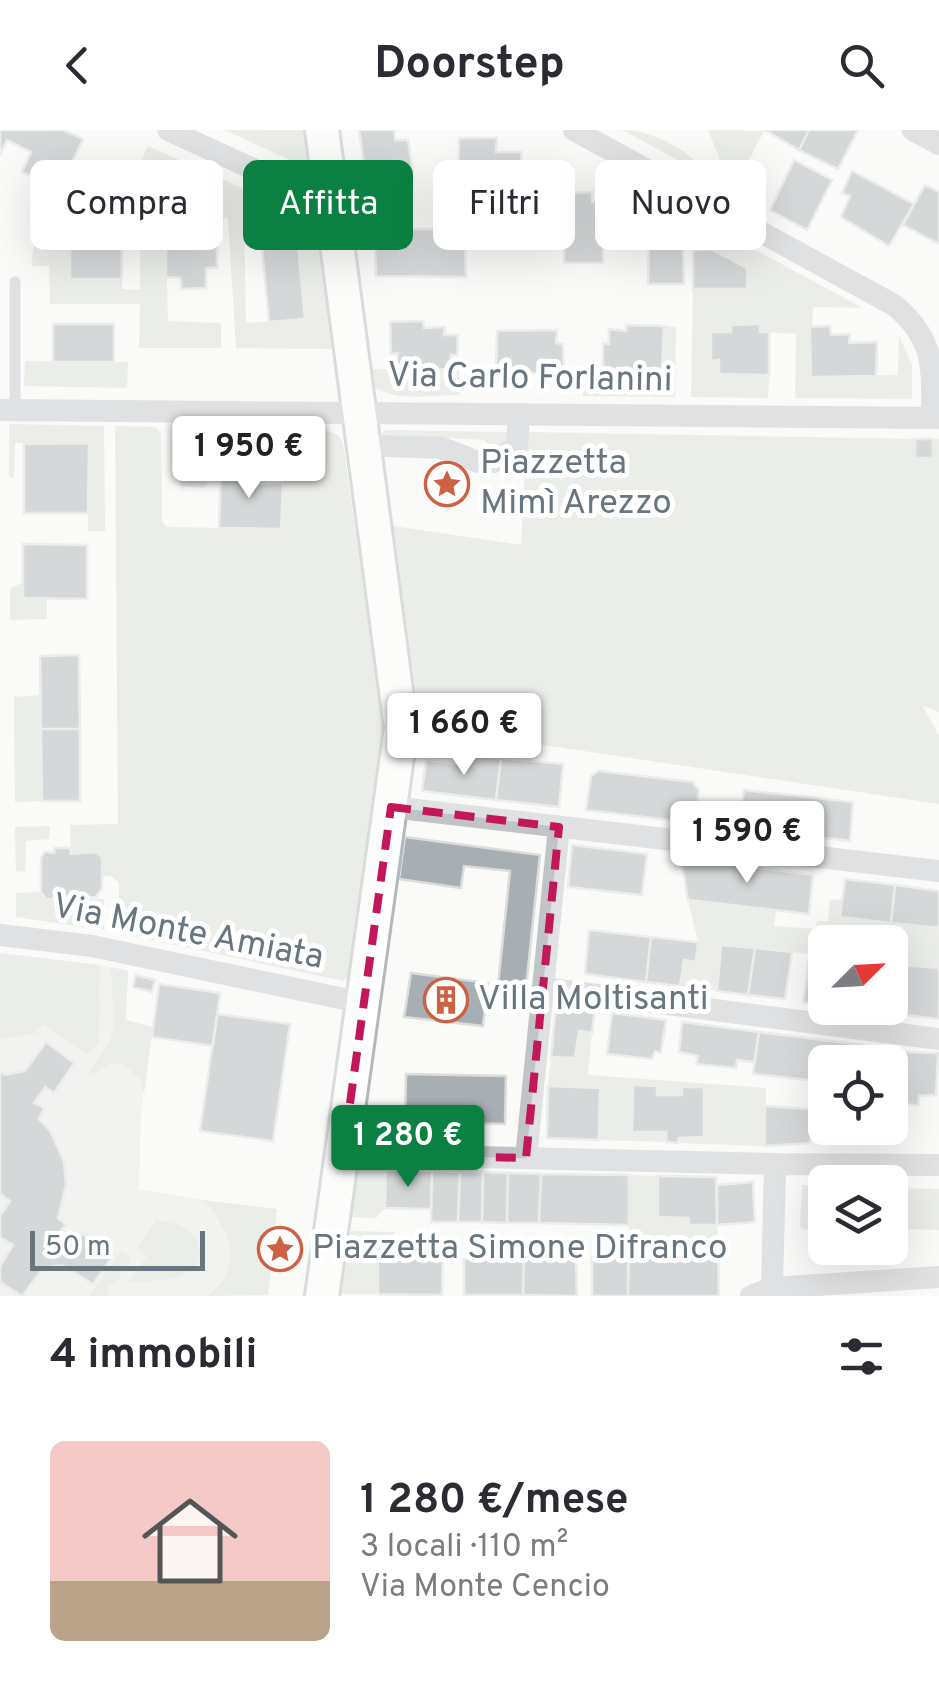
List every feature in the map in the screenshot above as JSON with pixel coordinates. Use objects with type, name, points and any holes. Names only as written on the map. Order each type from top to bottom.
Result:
[{"type":"street","points":[[168,130],[243,164]]},
{"type":"street","points":[[322,130],[326,160]]},
{"type":"street","points":[[574,130],[894,305],[915,322],[928,344],[935,418]]},
{"type":"street","points":[[913,130],[939,144]]},
{"type":"street","points":[[322,1296],[402,728],[338,250]]},
{"type":"street","name":"Via Carlo Forlanini","points":[[8,410],[935,418]]},
{"type":"street","points":[[364,445],[442,448],[478,462],[494,462],[516,446],[519,414]]},
{"type":"street","points":[[391,808],[939,870]]},
{"type":"street","points":[[526,1158],[559,827]]},
{"type":"street","name":"Via Monte Amiata","points":[[0,934],[92,946],[363,1002]]},
{"type":"street","points":[[542,988],[939,1040]]},
{"type":"street","points":[[343,1154],[939,1165]]},
{"type":"street","points":[[775,1164],[761,1292],[939,1276]]},
{"type":"lane","points":[[8,410],[15,282]]},
{"type":"highlighted area","points":[[391,807],[559,827],[526,1158],[343,1154]]},
{"type":"shaded area","points":[[225,130],[304,130],[307,160],[289,160]]},
{"type":"shaded area","points":[[622,130],[648,134],[695,160],[678,160]]},
{"type":"shaded area","points":[[708,130],[764,131],[749,160],[720,160]]},
{"type":"shaded area","points":[[148,146],[179,160],[142,160]]},
{"type":"shaded area","points":[[223,180],[243,189],[246,323],[304,319],[300,250],[321,250],[333,349],[236,348],[228,218],[223,218]]},
{"type":"shaded area","points":[[33,250],[70,250],[71,279],[122,279],[122,289],[140,290],[140,250],[166,250],[168,321],[221,323],[221,348],[139,348],[140,304],[50,304],[49,266],[32,266]]},
{"type":"shaded area","points":[[713,250],[756,250],[863,308],[813,307],[811,377],[898,375],[899,336],[912,364],[912,399],[795,398],[796,334],[760,332],[760,324],[732,325],[731,332],[711,333],[711,360],[719,360],[719,374],[769,375],[768,398],[691,397],[693,289],[747,288],[747,268]]},
{"type":"shaded area","points":[[664,326],[676,327],[675,397],[583,396],[584,373],[662,372]]},
{"type":"shaded area","points":[[25,361],[128,362],[127,388],[24,386]]},
{"type":"shaded area","points":[[371,369],[459,369],[460,395],[393,395],[374,387]]},
{"type":"shaded area","points":[[9,424],[104,426],[105,531],[88,531],[88,443],[15,443],[14,478],[9,477]]},
{"type":"shaded area","points":[[115,426],[156,427],[161,434],[162,522],[167,527],[280,529],[283,470],[265,470],[246,433],[251,429],[329,431],[343,443],[383,727],[349,976],[343,981],[119,933],[119,883],[111,876],[102,876],[95,852],[71,854],[70,825],[118,824]]},
{"type":"shaded area","points":[[190,428],[235,429],[258,470],[209,468],[209,481],[204,488],[180,486],[180,435]]},
{"type":"shaded area","points":[[386,430],[508,432],[505,445],[496,451],[484,440],[381,434]]},
{"type":"shaded area","points":[[527,432],[915,439],[916,458],[933,458],[933,439],[939,439],[939,712],[923,706],[939,736],[939,804],[497,738],[448,746],[416,743],[420,723],[393,526],[521,545]]},
{"type":"shaded area","points":[[23,582],[23,598],[47,599],[47,619],[10,620],[10,589]]},
{"type":"shaded area","points":[[41,695],[42,801],[15,802],[14,697]]},
{"type":"shaded area","points":[[50,826],[49,839],[26,841],[25,871],[16,872],[15,827]]},
{"type":"shaded area","points":[[41,892],[47,899],[104,899],[104,930],[16,917],[16,893]]},
{"type":"shaded area","points":[[842,899],[841,917],[939,928],[939,968],[908,965],[908,925],[816,925],[817,921],[828,921],[830,900]]},
{"type":"shaded area","points":[[688,900],[776,910],[774,926],[808,928],[808,954],[721,945],[717,991],[680,986],[684,960],[696,962],[698,942]]},
{"type":"shaded area","points":[[0,953],[100,965],[99,1042],[87,1055],[43,1024],[36,1033],[0,1039]]},
{"type":"shaded area","points":[[100,965],[128,971],[126,1020],[153,1027],[141,1111],[139,1189],[203,1200],[231,1242],[229,1270],[207,1296],[0,1296],[0,1013],[100,996]]},
{"type":"shaded area","points":[[111,967],[128,971],[126,1020],[153,1027],[144,1094],[139,1078],[123,1064],[109,1064],[87,1077],[110,1041],[114,1027]]},
{"type":"shaded area","points":[[579,1031],[592,1033],[588,1075],[766,1088],[765,1146],[678,1143],[679,1138],[704,1137],[703,1087],[683,1087],[682,1095],[657,1095],[657,1086],[633,1086],[632,1132],[666,1132],[666,1142],[599,1140],[600,1089],[548,1086],[551,1057],[575,1058]]},
{"type":"shaded area","points":[[359,1169],[386,1170],[385,1208],[376,1218],[351,1217]]},
{"type":"shaded area","points":[[629,1175],[658,1176],[658,1217],[688,1218],[689,1225],[717,1225],[718,1248],[629,1248]]},
{"type":"shaded area","points":[[802,1185],[808,1185],[808,1229],[800,1227]]},
{"type":"shaded area","points":[[908,1188],[939,1189],[939,1230],[908,1229]]},
{"type":"shaded area","points":[[203,1200],[277,1209],[268,1295],[207,1296],[226,1272],[230,1248],[221,1224]]},
{"type":"shaded area","points":[[156,1220],[188,1230],[197,1241],[200,1260],[177,1277],[128,1283],[147,1256],[137,1249]]},
{"type":"shaded area","points":[[349,1231],[394,1232],[393,1241],[378,1241],[378,1294],[339,1294]]},
{"type":"shaded area","points":[[121,1251],[131,1258],[115,1284],[107,1286],[108,1296],[89,1296]]},
{"type":"building","points":[[0,130],[63,130],[83,139],[73,160],[30,160],[30,176],[22,172],[31,152],[7,140],[0,155]]},
{"type":"building","points":[[359,130],[394,130],[395,140],[408,140],[411,160],[363,160]]},
{"type":"building","points":[[765,130],[809,130],[799,150]]},
{"type":"building","points":[[809,130],[858,130],[838,169],[799,150]]},
{"type":"building","points":[[459,138],[497,138],[496,152],[521,152],[521,160],[459,160]]},
{"type":"building","points":[[794,160],[832,180],[807,230],[770,210]]},
{"type":"building","points":[[852,171],[914,204],[889,246],[841,217],[850,196],[842,193]]},
{"type":"building","points":[[925,185],[939,192],[939,244],[903,225]]},
{"type":"building","points":[[592,192],[595,250],[603,250],[603,263],[564,263],[564,250],[575,250],[575,193]]},
{"type":"building","points":[[413,229],[433,229],[433,250],[465,250],[466,277],[376,276],[375,250],[413,250]]},
{"type":"building","points":[[70,250],[122,250],[122,279],[70,279]]},
{"type":"building","points":[[166,250],[217,250],[217,268],[206,268],[206,288],[181,289],[181,278],[166,277]]},
{"type":"building","points":[[262,250],[298,250],[305,319],[269,322]]},
{"type":"building","points":[[649,250],[683,250],[684,284],[648,284]]},
{"type":"building","points":[[693,250],[713,250],[747,268],[747,289],[693,289]]},
{"type":"building","points":[[423,321],[424,328],[445,327],[444,335],[458,335],[457,355],[451,355],[451,369],[396,370],[398,353],[391,354],[390,322]]},
{"type":"building","points":[[53,324],[114,324],[114,362],[53,362]]},
{"type":"building","points":[[760,324],[760,332],[769,332],[769,375],[719,374],[719,360],[711,361],[711,332],[731,332],[731,325]]},
{"type":"building","points":[[626,325],[664,326],[662,372],[603,370],[603,343],[609,344],[609,329],[626,331]]},
{"type":"building","points":[[830,326],[831,335],[850,334],[849,343],[877,342],[876,376],[811,377],[810,327]]},
{"type":"building","points":[[557,330],[556,343],[563,344],[564,374],[496,372],[497,331]]},
{"type":"building","points":[[915,439],[933,439],[933,458],[915,458]]},
{"type":"building","points":[[89,443],[88,513],[24,513],[24,444]]},
{"type":"building","points":[[221,468],[258,470],[257,484],[283,483],[281,529],[219,528]]},
{"type":"building","points":[[23,544],[87,545],[87,599],[23,598]]},
{"type":"building","points":[[79,655],[80,729],[41,729],[40,656]]},
{"type":"building","points":[[41,729],[80,729],[80,801],[42,801]]},
{"type":"building","points":[[479,756],[501,758],[496,800],[422,791],[426,760],[459,764]]},
{"type":"building","points":[[501,758],[563,764],[559,807],[496,800]]},
{"type":"building","points":[[599,771],[693,782],[699,791],[694,823],[586,810],[591,776]]},
{"type":"building","points":[[744,790],[853,802],[850,841],[739,828]]},
{"type":"building","points":[[405,837],[540,855],[526,988],[498,985],[510,871],[464,866],[461,888],[399,879]]},
{"type":"building","points":[[572,845],[647,854],[642,895],[568,887]]},
{"type":"building","points":[[55,848],[70,848],[71,854],[95,852],[102,857],[102,888],[96,897],[46,899],[41,892],[41,858],[45,852],[54,853]]},
{"type":"building","points":[[681,858],[813,875],[809,914],[688,900]]},
{"type":"building","points":[[845,879],[895,885],[891,923],[840,917]]},
{"type":"building","points":[[895,885],[939,891],[939,928],[891,923]]},
{"type":"building","points":[[589,930],[651,937],[646,982],[585,974]]},
{"type":"building","points":[[651,937],[698,942],[696,962],[684,960],[680,986],[646,982]]},
{"type":"building","points":[[721,945],[755,948],[748,995],[717,991]]},
{"type":"building","points":[[755,948],[792,952],[785,999],[748,995]]},
{"type":"building","points":[[908,965],[939,968],[939,1019],[908,1015]]},
{"type":"building","points":[[808,966],[808,1003],[803,1002]]},
{"type":"building","name":"Villa Moltisanti","points":[[411,973],[488,983],[483,1026],[404,1017]]},
{"type":"building","points":[[136,975],[155,980],[152,992],[133,987]]},
{"type":"building","points":[[159,984],[220,993],[213,1046],[152,1037]]},
{"type":"building","points":[[556,1006],[595,1011],[592,1033],[579,1031],[575,1058],[551,1057]]},
{"type":"building","points":[[612,1013],[666,1020],[661,1053],[655,1051],[652,1059],[607,1054]]},
{"type":"building","points":[[217,1014],[290,1024],[273,1141],[200,1131]]},
{"type":"building","points":[[682,1022],[759,1032],[754,1062],[737,1060],[736,1068],[696,1064],[698,1056],[679,1052]]},
{"type":"building","points":[[759,1032],[863,1045],[808,1045],[808,1080],[753,1074]]},
{"type":"building","points":[[46,1042],[74,1063],[54,1093],[45,1087],[34,1103],[44,1108],[39,1119],[50,1131],[64,1162],[66,1185],[58,1218],[66,1225],[58,1234],[76,1243],[83,1234],[114,1254],[93,1284],[62,1265],[43,1268],[22,1296],[0,1282],[0,1266],[13,1245],[0,1237],[0,1216],[10,1201],[0,1194],[0,1071],[5,1075],[25,1071]]},
{"type":"building","points":[[908,1052],[938,1053],[936,1095],[919,1096],[918,1105],[908,1105]]},
{"type":"building","points":[[406,1074],[506,1076],[505,1124],[405,1122]]},
{"type":"building","points":[[633,1085],[657,1086],[657,1095],[682,1095],[682,1087],[704,1087],[704,1137],[679,1138],[678,1143],[666,1142],[666,1132],[632,1132]]},
{"type":"building","points":[[548,1086],[600,1088],[599,1140],[547,1138]]},
{"type":"building","points":[[765,1106],[808,1109],[808,1143],[765,1146]]},
{"type":"building","points":[[386,1170],[432,1171],[431,1209],[385,1208]]},
{"type":"building","points":[[432,1171],[460,1172],[458,1222],[431,1222]]},
{"type":"building","points":[[460,1172],[483,1172],[482,1222],[458,1222]]},
{"type":"building","points":[[483,1172],[508,1173],[507,1223],[482,1222]]},
{"type":"building","points":[[508,1173],[541,1174],[539,1223],[507,1223]]},
{"type":"building","points":[[541,1174],[629,1175],[629,1225],[539,1223]]},
{"type":"building","points":[[658,1176],[716,1177],[717,1225],[689,1225],[688,1218],[658,1217]]},
{"type":"building","points":[[753,1182],[755,1222],[717,1225],[717,1185]]},
{"type":"building","points":[[378,1241],[443,1242],[442,1295],[378,1294]]},
{"type":"building","points":[[629,1248],[718,1248],[719,1296],[628,1296]]},
{"type":"building","points":[[576,1258],[577,1296],[523,1295],[524,1259]]},
{"type":"building","points":[[592,1258],[628,1258],[628,1296],[592,1296]]},
{"type":"building","points":[[464,1259],[524,1259],[523,1295],[464,1295]]},
{"type":"place","name":"Piazzetta Mimì Arezzo","points":[[447,484]]},
{"type":"place","name":"Villa Moltisanti","points":[[446,1000]]},
{"type":"place","name":"Piazzetta Simone Difranco","points":[[280,1249]]}]
